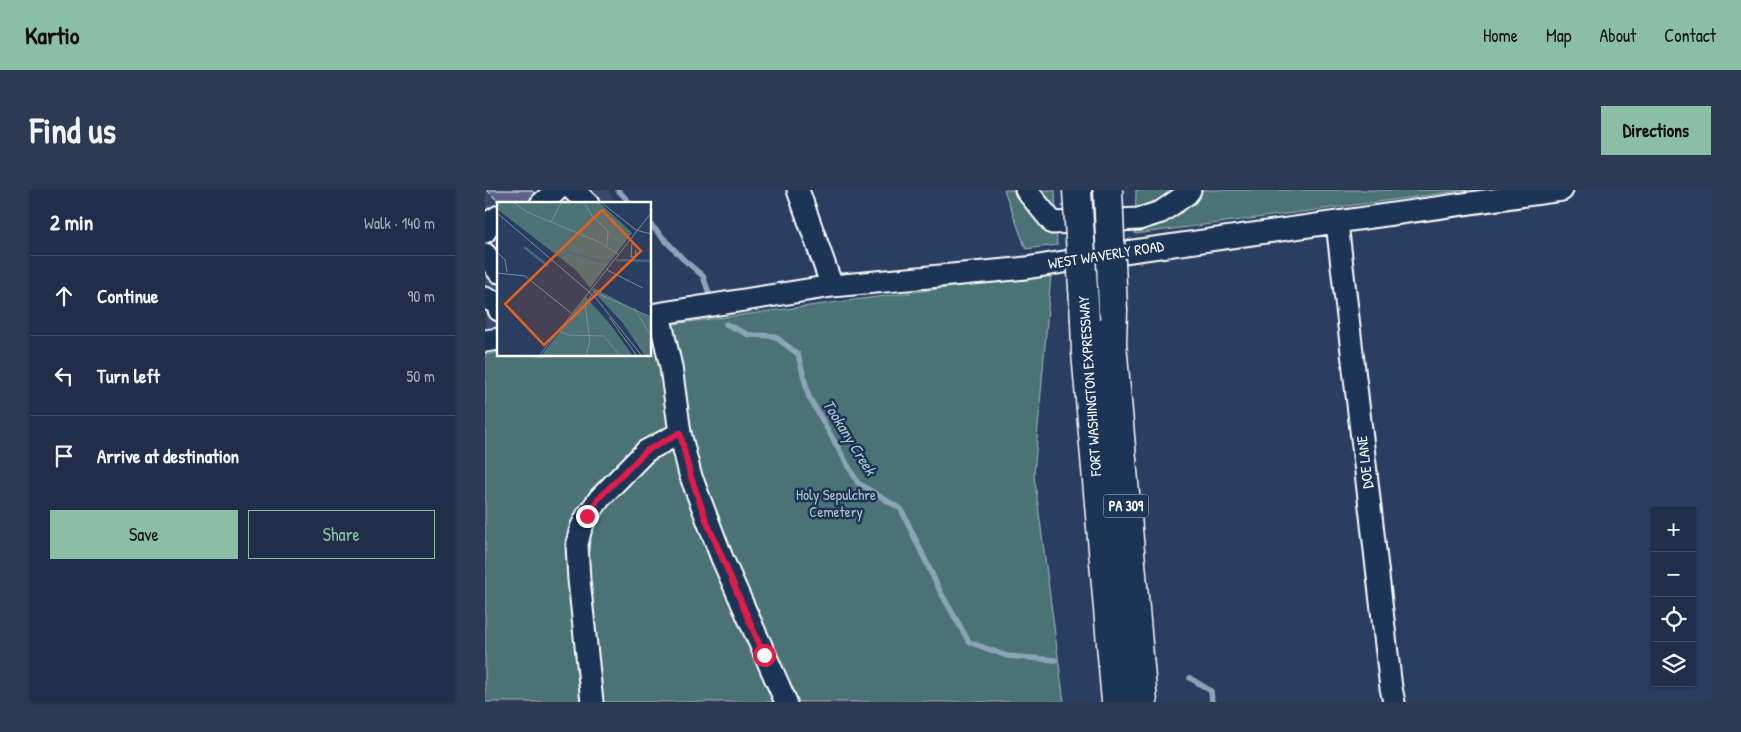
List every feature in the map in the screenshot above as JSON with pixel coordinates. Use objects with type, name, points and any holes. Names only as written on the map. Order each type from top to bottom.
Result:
[{"type":"highway","name":"FORT WASHINGTON EXPRESSWAY","points":[[1077,190],[1087,361],[1116,702]]},
{"type":"highway","name":"FORT WASHINGTON EXPRESSWAY","points":[[1108,190],[1113,310],[1112,343],[1143,702]]},
{"type":"street","points":[[573,190],[586,202]]},
{"type":"street","points":[[798,190],[832,286]]},
{"type":"street","points":[[1026,190],[1053,223],[1139,219],[1161,212],[1190,190]]},
{"type":"street","name":"WEST WAVERLY ROAD","points":[[655,314],[832,286],[1026,268],[1132,251],[1337,223],[1525,193],[1562,190]]},
{"type":"street","points":[[485,232],[491,220],[497,217]]},
{"type":"street","name":"DOE LANE","points":[[1337,223],[1394,702]]},
{"type":"street","points":[[485,254],[497,269]]},
{"type":"street","points":[[655,314],[671,367],[680,433],[690,474],[706,520],[786,702]]},
{"type":"street","points":[[593,702],[579,580],[577,544],[581,528],[599,498],[646,451],[680,433]]},
{"type":"shaded area","points":[[485,190],[608,190],[616,202],[497,202],[497,339],[485,341]]},
{"type":"green space","points":[[1004,190],[1055,190],[1057,245],[1026,249]]},
{"type":"green space","points":[[1136,190],[1468,190],[1135,234]]},
{"type":"green space","name":"Holy Sepulchre Cemetery","points":[[1051,274],[1034,475],[1064,702],[485,702],[485,355],[497,352],[497,356],[651,356],[651,327]]},
{"type":"building","points":[[487,190],[531,190],[538,197],[533,202],[499,202]]},
{"type":"waterway","name":"Tookany Creek","points":[[618,190],[629,202]]},
{"type":"waterway","name":"Tookany Creek","points":[[651,225],[683,259],[703,276],[711,299]]},
{"type":"waterway","name":"Tookany Creek","points":[[726,324],[749,335],[774,336],[798,354],[809,397],[858,483],[901,509],[940,591],[969,642],[1007,656],[1055,660]]},
{"type":"waterway","name":"Tookany Creek","points":[[1190,678],[1211,691],[1212,702]]},
{"type":"route","points":[[587,516],[599,498],[646,451],[680,433],[690,474],[706,520],[764,655]]}]
